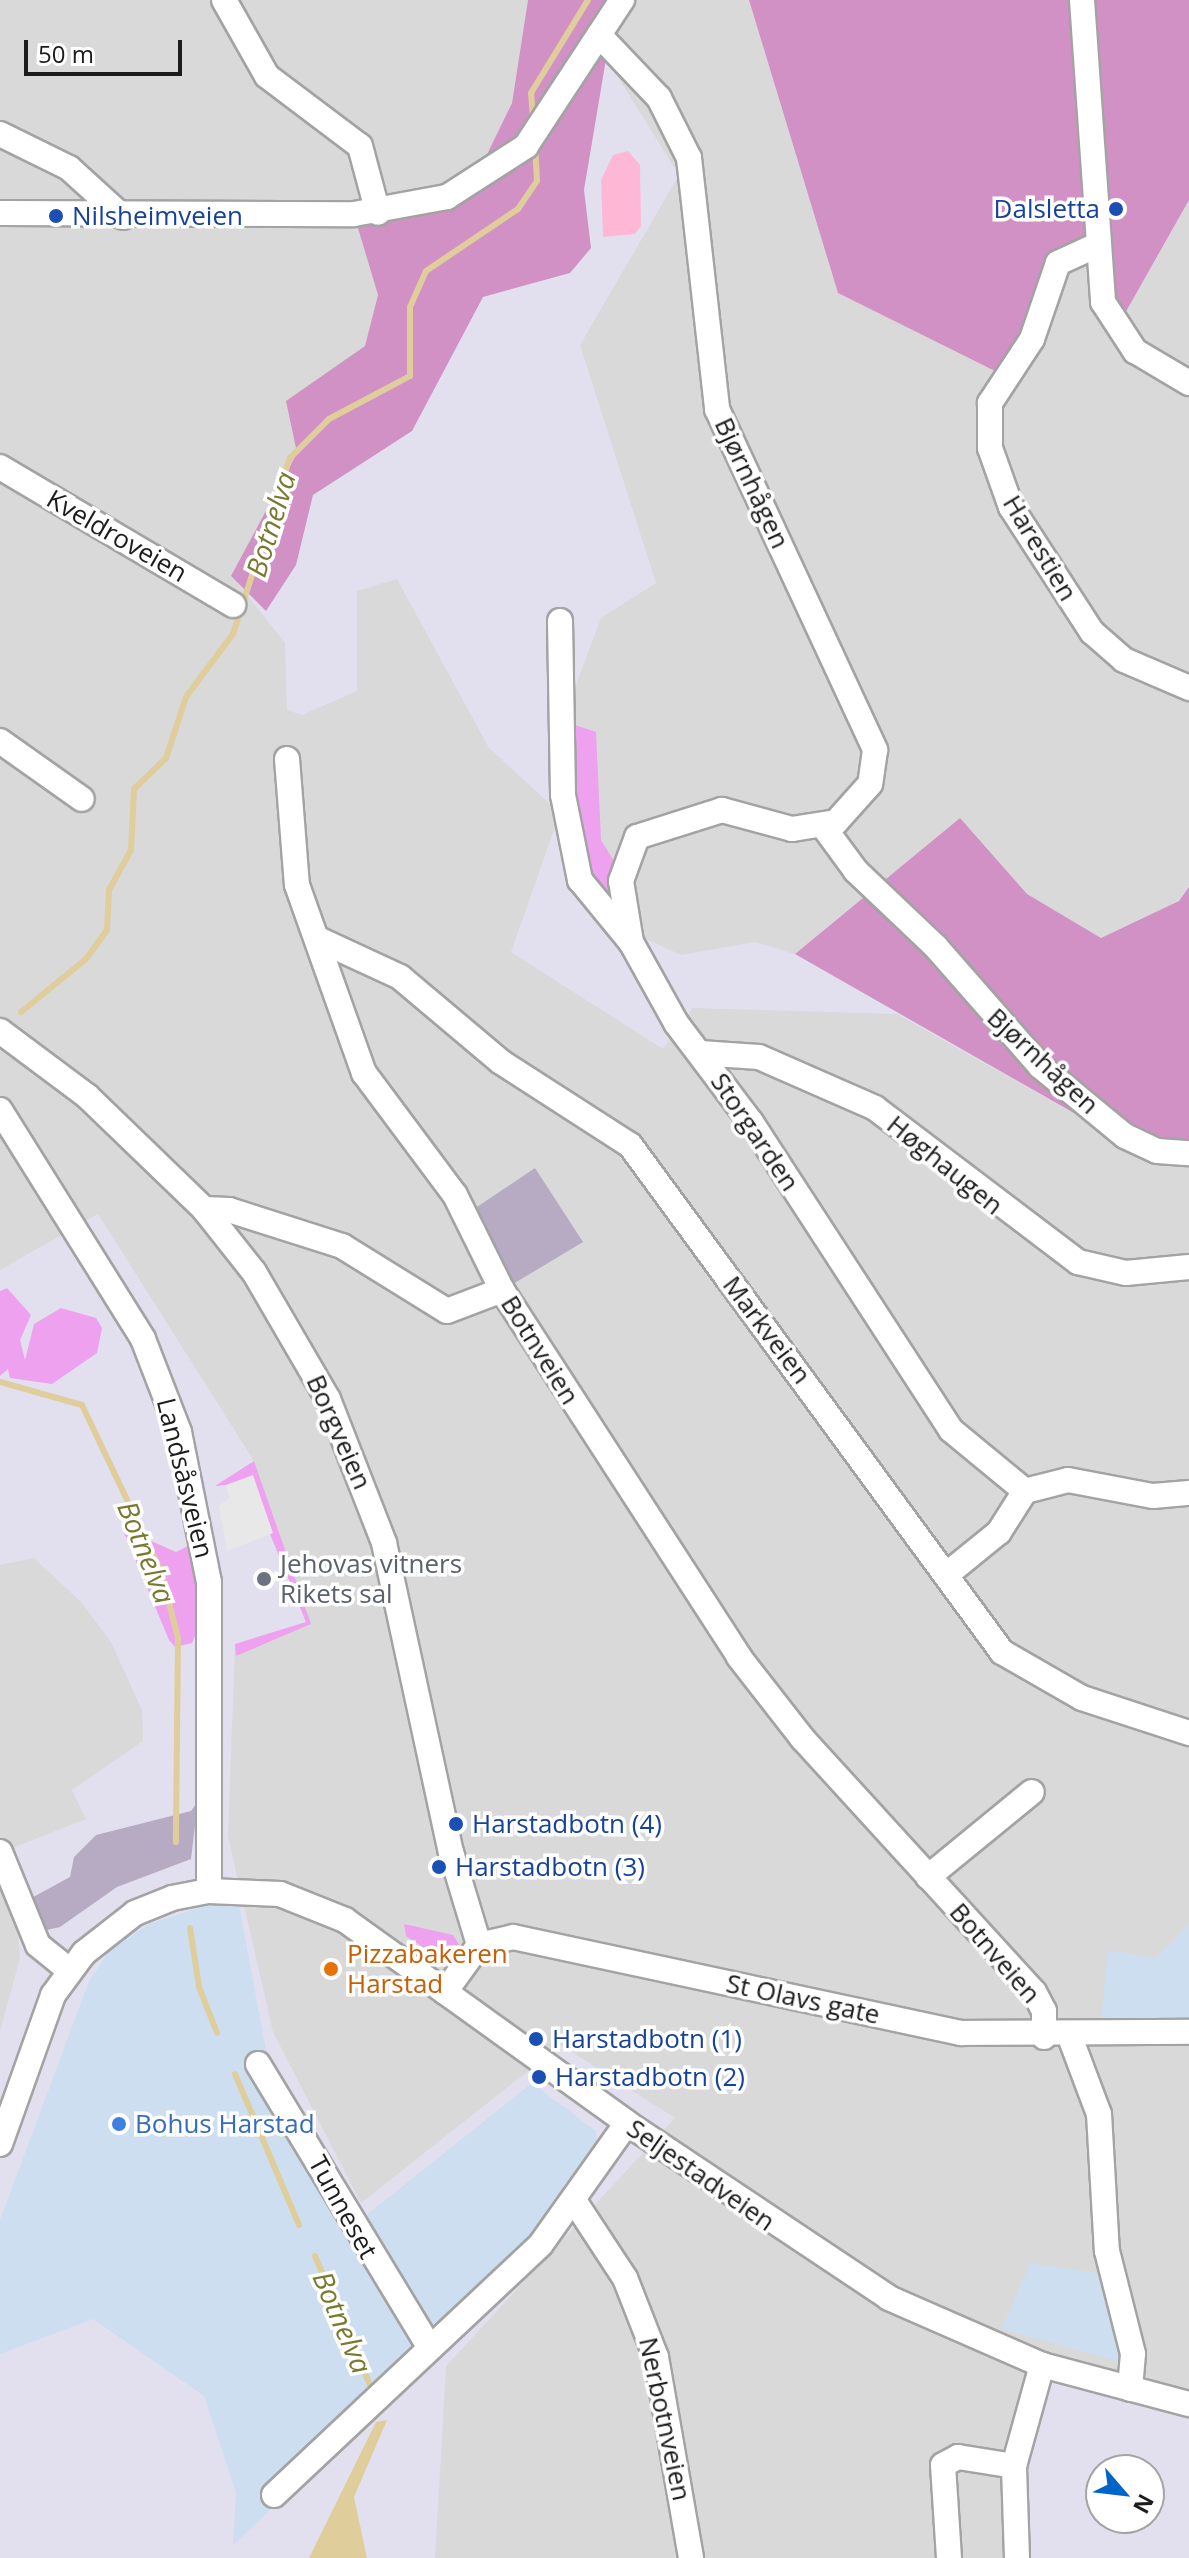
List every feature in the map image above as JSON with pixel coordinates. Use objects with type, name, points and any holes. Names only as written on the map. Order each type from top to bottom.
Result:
[{"type":"street","points":[[224,0],[267,76],[360,146],[378,213]]},
{"type":"street","points":[[0,213],[123,217],[378,213],[447,197],[506,163],[547,122],[622,0]]},
{"type":"street","points":[[1082,0],[1095,246],[1103,302],[1124,339],[1189,383]]},
{"type":"street","name":"Bjørnhågen","points":[[599,35],[659,98],[689,158],[717,409],[869,728],[875,750],[870,784],[848,812],[823,826],[856,871],[936,947],[1040,1066],[1125,1136],[1157,1151],[1189,1153]]},
{"type":"street","points":[[0,134],[69,168],[123,217]]},
{"type":"street","name":"Harestien","points":[[1095,246],[1058,263],[1032,339],[990,403],[990,448],[1011,507],[1092,632],[1124,660],[1189,688]]},
{"type":"street","name":"Kveldroveien","points":[[0,467],[233,605]]},
{"type":"street","name":"Storgarden","points":[[560,621],[561,770],[572,853],[593,904],[631,942],[700,1053],[951,1430],[1025,1491]]},
{"type":"street","points":[[0,741],[82,799]]},
{"type":"street","name":"Botnveien","points":[[287,759],[296,876],[364,1073],[455,1195],[502,1290],[739,1657],[928,1877],[1041,2002],[1044,2037]]},
{"type":"street","points":[[631,942],[620,905],[623,862],[648,829],[722,810],[792,829],[823,826]]},
{"type":"street","name":"Markveien","points":[[320,940],[400,977],[501,1062],[630,1145],[1015,1664],[1082,1698],[1189,1733]]},
{"type":"street","name":"Borgveien","points":[[0,1031],[87,1096],[204,1209],[254,1272],[308,1362],[368,1494],[479,1945]]},
{"type":"street","name":"Høghaugen","points":[[700,1053],[759,1057],[864,1102],[920,1139],[1036,1237],[1087,1266],[1126,1273],[1189,1267]]},
{"type":"street","name":"Landsåsveien","points":[[0,1110],[143,1339],[179,1432],[209,1582],[209,1891]]},
{"type":"street","points":[[204,1209],[290,1226],[364,1255],[447,1311],[502,1290]]},
{"type":"street","points":[[946,1575],[999,1532],[1025,1491],[1068,1480],[1153,1496],[1189,1493]]},
{"type":"street","points":[[928,1877],[1032,1792]]},
{"type":"street","points":[[0,1852],[38,1945],[69,1970],[44,2017],[0,2144]]},
{"type":"street","name":"Seljestadveien","points":[[69,1970],[135,1913],[209,1891],[253,1890],[323,1909],[627,2123],[864,2284],[954,2332],[1042,2365],[1189,2404]]},
{"type":"street","name":"St Olavs gate","points":[[479,1945],[513,1937],[961,2033],[1070,2037],[1189,2032]]},
{"type":"street","points":[[445,1992],[479,1945]]},
{"type":"street","points":[[1070,2037],[1094,2092],[1107,2176],[1107,2251],[1133,2354],[1130,2389]]},
{"type":"street","name":"Tunneset","points":[[258,2064],[430,2348]]},
{"type":"street","points":[[274,2495],[430,2348],[575,2202],[627,2123]]},
{"type":"street","name":"Nerbotnveien","points":[[575,2202],[625,2278],[656,2357],[691,2558]]},
{"type":"street","points":[[1017,2558],[1014,2466],[1042,2365]]},
{"type":"street","points":[[949,2558],[943,2465],[958,2457],[1014,2466]]},
{"type":"shaded area","points":[[0,0],[528,0],[512,102],[477,176],[356,218],[378,295],[365,346],[287,401],[297,453],[232,576],[285,643],[287,710],[302,715],[357,691],[357,591],[397,579],[489,748],[560,813],[511,952],[663,1049],[693,1008],[897,1014],[1165,1165],[1189,1167],[1189,1924],[1157,1958],[1141,2023],[1189,2019],[1189,2401],[1046,2367],[1016,2461],[1017,2558],[435,2558],[446,2366],[675,2118],[561,2045],[361,2203],[273,2032],[228,1836],[235,1644],[311,1624],[254,1461],[98,1214],[0,1270]]},
{"type":"shaded area","points":[[528,0],[629,0],[601,50],[606,59],[584,190],[591,248],[570,273],[483,297],[412,431],[313,495],[296,565],[266,611],[231,576],[297,453],[286,401],[365,346],[378,295],[355,218],[477,175],[512,103]]},
{"type":"shaded area","points":[[629,0],[749,0],[838,293],[1003,375],[1099,225],[1120,323],[1189,200],[1189,887],[1179,901],[1101,938],[1027,894],[960,818],[795,954],[755,942],[681,955],[611,923],[564,757],[573,693],[601,618],[656,583],[580,345],[679,175],[601,50]]},
{"type":"shaded area","points":[[749,0],[1189,0],[1189,200],[1119,324],[1098,226],[1003,375],[838,293]]},
{"type":"shaded area","points":[[628,151],[640,165],[641,226],[635,234],[603,237],[601,180],[613,155]]},
{"type":"shaded area","points":[[572,724],[596,732],[601,840],[617,866],[618,919],[598,903],[576,843]]},
{"type":"shaded area","points":[[960,818],[1027,894],[1101,938],[1179,901],[1189,887],[1189,1167],[1165,1165],[795,954]]},
{"type":"shaded area","points":[[535,1168],[583,1242],[508,1287],[471,1211]]},
{"type":"shaded area","points":[[7,1288],[31,1315],[20,1340],[25,1360],[34,1324],[61,1308],[96,1318],[102,1328],[97,1353],[52,1384],[10,1378],[8,1369],[0,1376],[0,1291]]},
{"type":"shaded area","points":[[254,1461],[311,1624],[236,1656],[235,1644],[306,1622],[270,1534],[226,1485],[215,1486]]},
{"type":"shaded area","points":[[253,1475],[273,1533],[227,1551],[219,1506],[229,1498],[226,1485]]},
{"type":"shaded area","points":[[122,1528],[176,1552],[194,1543],[199,1627],[192,1643],[175,1647],[169,1640]]},
{"type":"shaded area","points":[[34,1558],[81,1602],[111,1642],[142,1710],[143,1741],[72,1790],[86,1819],[7,1850],[0,1878],[0,1565]]},
{"type":"shaded area","points":[[198,1801],[191,1859],[117,1887],[60,1927],[42,1931],[26,1901],[70,1877],[74,1857],[96,1835],[191,1811]]},
{"type":"shaded area","points":[[0,1880],[17,1921],[20,1958],[0,2032]]},
{"type":"shaded area","points":[[208,1905],[239,1905],[266,2050],[359,2221],[532,2083],[596,2131],[597,2143],[555,2214],[333,2451],[233,2545],[236,2493],[204,2396],[93,2319],[0,2354],[0,2220],[89,1981],[110,1950],[149,1924]]},
{"type":"shaded area","points":[[404,1924],[453,1935],[460,1946],[451,1956],[435,1955],[406,1936]]},
{"type":"shaded area","points":[[1189,1924],[1189,2019],[1101,2020],[1108,1950],[1157,1958]]},
{"type":"shaded area","points":[[1030,2263],[1104,2274],[1128,2350],[1118,2361],[1002,2329]]},
{"type":"shaded area","points":[[387,2420],[354,2497],[367,2558],[309,2558],[376,2422]]},
{"type":"waterway","name":"Botnelva","points":[[533,120],[531,93],[588,0]]},
{"type":"waterway","name":"Botnelva","points":[[21,1012],[86,959],[107,930],[109,890],[131,850],[134,789],[166,758],[186,697],[233,634],[290,458],[329,419],[410,376],[410,307],[426,271],[518,209],[537,181],[535,147]]},
{"type":"waterway","name":"Botnelva","points":[[0,1382],[82,1405],[161,1571],[178,1638],[176,1842]]},
{"type":"waterway","name":"Botnelva","points":[[190,1928],[199,1987],[217,2033]]},
{"type":"waterway","name":"Botnelva","points":[[235,2074],[299,2225]]},
{"type":"waterway","name":"Botnelva","points":[[315,2256],[371,2387]]},
{"type":"place","name":"Dalsletta","points":[[1116,209]]},
{"type":"place","name":"Nilsheimveien","points":[[56,216]]},
{"type":"place","name":"Jehovas vitners Rikets sal","points":[[264,1579]]},
{"type":"place","name":"Harstadbotn (4)","points":[[456,1824]]},
{"type":"place","name":"Harstadbotn (3)","points":[[439,1867]]},
{"type":"place","name":"Pizzabakeren Harstad","points":[[331,1969]]},
{"type":"place","name":"Harstadbotn (1)","points":[[536,2039]]},
{"type":"place","name":"Harstadbotn (2)","points":[[539,2077]]},
{"type":"place","name":"Bohus Harstad","points":[[119,2124]]}]
